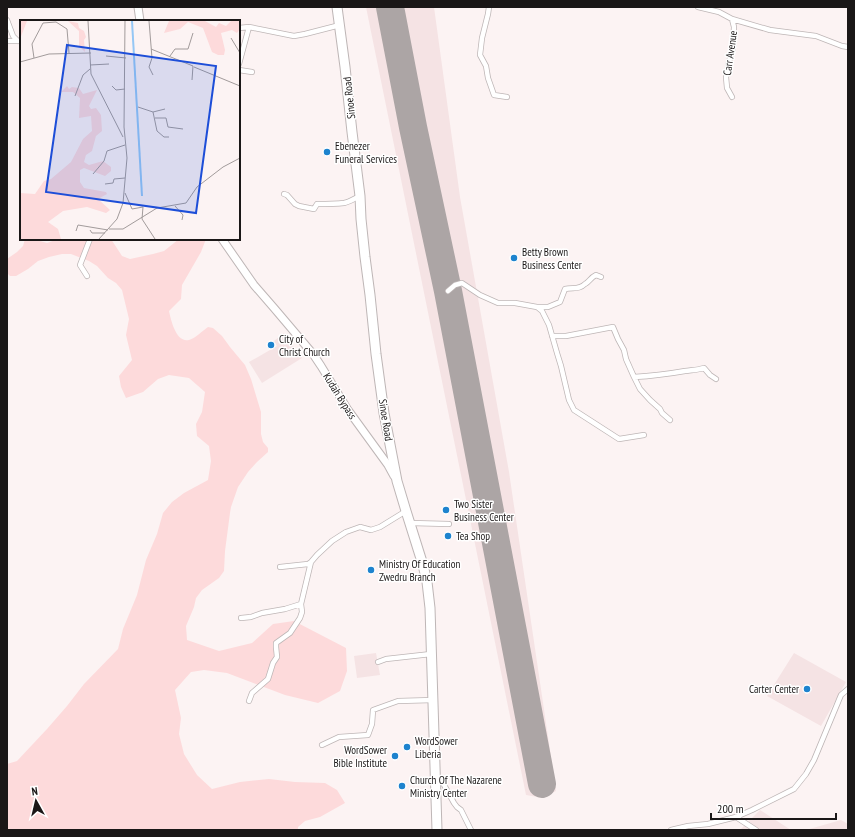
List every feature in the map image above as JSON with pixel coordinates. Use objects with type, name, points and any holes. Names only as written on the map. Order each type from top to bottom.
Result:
[{"type":"highway","name":"Sinoe Road","points":[[337,7],[360,196],[363,242],[376,354],[387,431],[397,480],[427,582],[430,608],[434,700],[437,830]]},
{"type":"street","points":[[138,7],[140,20]]},
{"type":"street","points":[[489,7],[480,55],[486,66],[488,78],[494,95],[507,97]]},
{"type":"street","name":"Carr Avenue","points":[[698,7],[719,12],[732,19],[734,27],[733,48],[726,77],[726,88],[732,98]]},
{"type":"street","points":[[732,19],[770,30],[816,36],[848,47]]},
{"type":"street","points":[[7,20],[13,36],[20,41]]},
{"type":"street","points":[[240,28],[294,36],[340,25]]},
{"type":"street","points":[[240,60],[248,28]]},
{"type":"street","points":[[7,41],[20,41]]},
{"type":"street","points":[[240,70],[252,72]]},
{"type":"street","points":[[284,194],[287,194],[295,204],[314,210],[317,204],[329,205],[346,203],[360,196]]},
{"type":"street","points":[[87,276],[80,265],[90,240]]},
{"type":"street","name":"Kudah Bypass","points":[[223,240],[254,285],[322,366],[348,410],[388,465],[397,480]]},
{"type":"street","points":[[448,291],[455,284],[462,283],[480,295],[498,303],[515,303],[537,307],[548,307],[560,302],[565,289],[577,289],[596,275],[601,277]]},
{"type":"street","points":[[537,307],[542,311],[549,325],[569,400],[574,410],[619,439],[644,435]]},
{"type":"street","points":[[552,336],[566,336],[613,327],[640,389],[670,420]]},
{"type":"street","points":[[634,377],[696,371],[704,368],[716,379]]},
{"type":"street","points":[[280,567],[308,564],[332,541],[346,532],[360,527],[371,530],[380,527],[406,511]]},
{"type":"street","points":[[410,523],[449,524]]},
{"type":"street","points":[[249,701],[252,693],[270,676],[273,663],[277,657],[276,643],[290,633],[297,624],[302,612],[302,604],[311,562]]},
{"type":"street","points":[[241,618],[286,610],[302,604]]},
{"type":"street","points":[[378,662],[386,659],[431,654]]},
{"type":"street","points":[[671,830],[688,826],[708,824],[736,817],[794,789],[801,781],[814,760],[841,695],[848,689]]},
{"type":"street","points":[[322,745],[339,737],[368,735],[372,724],[373,710],[398,701],[434,700]]},
{"type":"street","points":[[436,778],[443,783],[454,803],[461,810],[471,830]]},
{"type":"street","points":[[736,817],[756,830]]},
{"type":"shaded area","points":[[366,7],[434,7],[460,197],[509,472],[556,791],[543,798],[526,795]]},
{"type":"shaded area","points":[[25,240],[40,240],[47,243],[55,240],[112,240],[122,256],[130,259],[164,251],[178,240],[206,240],[201,252],[182,285],[181,299],[169,311],[171,320],[177,335],[184,340],[194,338],[208,327],[213,328],[222,336],[245,365],[261,412],[261,434],[263,442],[268,448],[268,452],[248,472],[238,487],[230,513],[224,571],[219,578],[202,590],[196,598],[186,626],[187,640],[219,651],[252,643],[273,624],[294,621],[346,648],[347,671],[340,691],[318,703],[285,695],[227,673],[204,670],[191,672],[175,690],[181,718],[179,734],[184,754],[197,775],[212,789],[240,782],[269,779],[325,783],[337,790],[345,803],[320,817],[305,821],[298,827],[298,830],[7,830],[7,764],[17,761],[47,729],[84,684],[118,649],[123,629],[137,595],[146,560],[157,534],[163,513],[172,502],[184,493],[208,480],[211,461],[209,446],[197,436],[196,424],[202,412],[205,392],[189,378],[169,375],[158,379],[143,392],[126,398],[121,387],[119,376],[132,360],[126,335],[129,319],[122,290],[116,283],[108,278],[97,266],[71,254],[62,254],[49,257],[38,261],[16,276],[10,276],[7,273],[7,259],[23,246]]},
{"type":"shaded area","points":[[284,333],[302,358],[262,383],[249,362],[277,346],[274,341]]},
{"type":"shaded area","points":[[376,653],[380,675],[357,678],[354,656]]},
{"type":"shaded area","name":"Carter Center","points":[[794,653],[846,682],[821,726],[767,696]]},
{"type":"shaded area","points":[[760,810],[791,830],[740,830]]},
{"type":"shaded area","points":[[841,820],[848,824],[848,830],[806,830]]},
{"type":"runway","points":[[390,7],[413,127],[448,291],[542,784]]},
{"type":"place","name":"Ebenezer Funeral Services","points":[[327,152]]},
{"type":"place","name":"Betty Brown Business Center","points":[[514,258]]},
{"type":"place","name":"City of Christ Church","points":[[271,345]]},
{"type":"place","name":"Two Sister Business Center","points":[[446,510]]},
{"type":"place","name":"Tea Shop","points":[[448,536]]},
{"type":"place","name":"Ministry Of Education Zwedru Branch","points":[[371,570]]},
{"type":"place","name":"Carter Center","points":[[807,689]]},
{"type":"place","name":"WordSower Liberia","points":[[407,747]]},
{"type":"place","name":"WordSower Bible Institute","points":[[395,756]]},
{"type":"place","name":"Church Of The Nazarene Ministry Center","points":[[402,786]]}]
